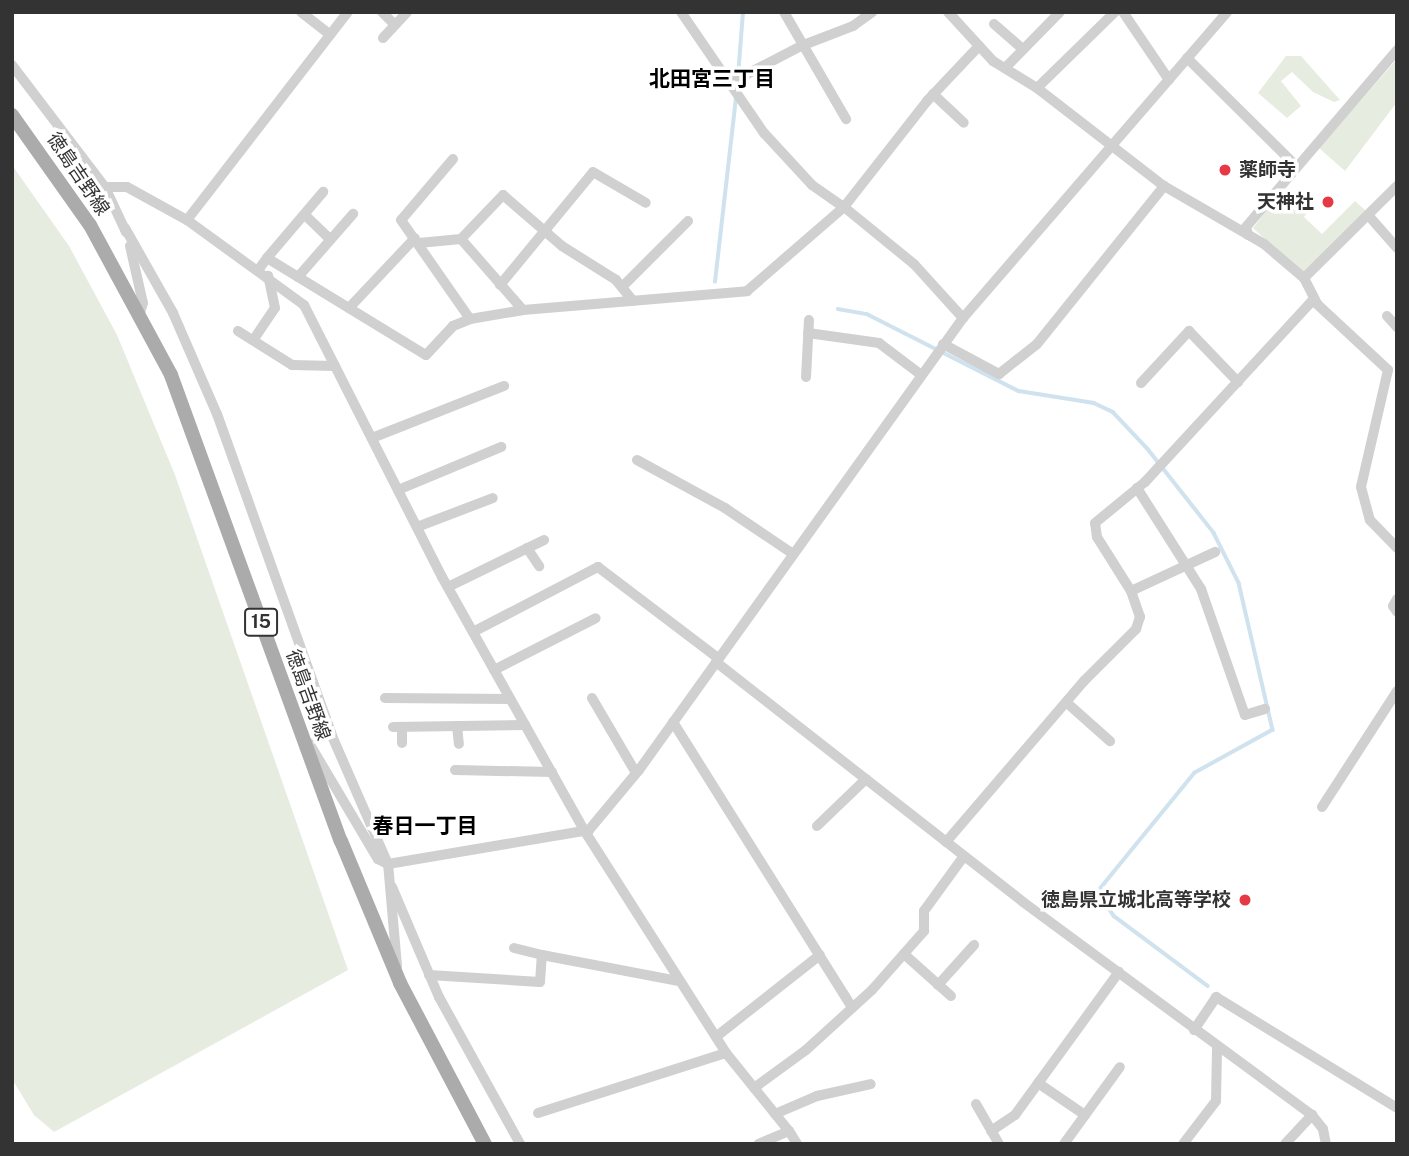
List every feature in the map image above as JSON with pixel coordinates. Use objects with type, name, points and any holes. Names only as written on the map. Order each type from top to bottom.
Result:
[{"type":"main road","name":"徳島吉野線","points":[[12,115],[90,225],[140,313],[194,431],[300,731],[398,978],[485,1144]]},
{"type":"street","points":[[301,12],[330,35]]},
{"type":"street","points":[[187,220],[348,12]]},
{"type":"street","points":[[382,12],[395,25]]},
{"type":"street","points":[[383,38],[407,12]]},
{"type":"street","points":[[681,12],[728,84],[787,159],[812,185],[844,207],[914,264],[962,318]]},
{"type":"street","points":[[784,12],[846,119]]},
{"type":"street","points":[[728,84],[802,46],[853,26],[872,12]]},
{"type":"street","points":[[948,12],[979,46],[1005,68],[1037,88],[1164,186],[1248,235],[1304,278],[1314,299],[1388,370],[1361,487],[1370,520],[1397,548]]},
{"type":"street","points":[[1005,68],[1059,12]]},
{"type":"street","points":[[1037,88],[1115,12]]},
{"type":"street","points":[[1123,12],[1168,80]]},
{"type":"street","points":[[300,731],[322,759],[378,859],[388,864],[584,830],[636,774],[790,552],[962,318],[1227,12]]},
{"type":"street","points":[[994,24],[1023,49]]},
{"type":"street","points":[[267,258],[426,355],[453,327],[470,319],[523,310],[747,291],[844,207],[933,94],[979,46]]},
{"type":"street","points":[[1248,235],[1246,227],[1397,50]]},
{"type":"street","points":[[1187,58],[1296,166]]},
{"type":"street","points":[[12,65],[105,187],[173,313],[217,414],[332,736],[388,864],[398,978]]},
{"type":"street","points":[[933,94],[964,123]]},
{"type":"street","points":[[453,159],[405,211],[401,220],[470,319]]},
{"type":"street","points":[[500,285],[593,172],[646,202]]},
{"type":"street","points":[[943,344],[999,374],[1037,344],[1164,186]]},
{"type":"street","points":[[1304,278],[1397,186]]},
{"type":"street","points":[[105,187],[127,187],[187,220],[259,269],[304,306],[448,587],[584,830],[726,1053],[797,1144]]},
{"type":"street","points":[[259,269],[323,192]]},
{"type":"street","points":[[349,308],[417,240],[461,239],[503,195],[546,232],[623,286],[633,300]]},
{"type":"street","points":[[298,277],[353,214]]},
{"type":"street","points":[[304,215],[330,239]]},
{"type":"street","points":[[1368,215],[1397,248]]},
{"type":"street","points":[[623,286],[688,221]]},
{"type":"street","points":[[125,228],[143,303],[140,313]]},
{"type":"street","points":[[461,239],[523,310]]},
{"type":"street","points":[[254,339],[275,308],[268,276]]},
{"type":"street","points":[[946,842],[1066,702],[1136,629],[1140,617],[1131,591],[1097,537],[1096,523],[1137,488],[1314,299]]},
{"type":"street","points":[[1387,316],[1397,327]]},
{"type":"street","points":[[806,377],[809,320]]},
{"type":"street","points":[[237,331],[254,339],[292,365],[335,366]]},
{"type":"street","points":[[1141,383],[1189,331],[1238,382]]},
{"type":"street","points":[[808,333],[880,342],[920,374]]},
{"type":"street","points":[[372,438],[504,386]]},
{"type":"street","points":[[398,490],[501,447]]},
{"type":"street","points":[[637,460],[724,508],[790,552]]},
{"type":"street","points":[[1137,488],[1201,589],[1245,715],[1265,709]]},
{"type":"street","points":[[417,527],[493,498]]},
{"type":"street","points":[[448,587],[544,540]]},
{"type":"street","points":[[527,548],[539,566]]},
{"type":"street","points":[[1131,591],[1215,552]]},
{"type":"street","points":[[473,632],[598,567],[964,856],[1217,1048],[1312,1115],[1323,1129],[1326,1144]]},
{"type":"street","points":[[1397,599],[1393,606],[1397,612]]},
{"type":"street","points":[[494,670],[596,618]]},
{"type":"street","points":[[1322,807],[1397,691]]},
{"type":"street","points":[[385,698],[510,699]]},
{"type":"street","points":[[592,698],[636,774]]},
{"type":"street","points":[[1066,702],[1110,741]]},
{"type":"street","points":[[673,722],[852,1007]]},
{"type":"street","points":[[402,743],[397,727],[525,724]]},
{"type":"street","points":[[457,726],[459,744]]},
{"type":"street","points":[[455,770],[552,772]]},
{"type":"street","points":[[817,825],[866,779]]},
{"type":"street","points":[[754,1088],[806,1050],[904,954],[924,931],[924,911],[964,856]]},
{"type":"street","points":[[390,883],[429,975],[473,1066],[520,1144]]},
{"type":"street","points":[[938,985],[974,945]]},
{"type":"street","points":[[514,948],[678,981]]},
{"type":"street","points":[[904,954],[951,996]]},
{"type":"street","points":[[429,975],[540,982],[542,955]]},
{"type":"street","points":[[717,1037],[820,955]]},
{"type":"street","points":[[991,1131],[1015,1115],[1119,972]]},
{"type":"street","points":[[1194,1030],[1216,997],[1397,1108]]},
{"type":"street","points":[[1184,1143],[1216,1101],[1217,1048]]},
{"type":"street","points":[[538,1113],[726,1053]]},
{"type":"street","points":[[1064,1144],[1120,1067]]},
{"type":"street","points":[[1038,1083],[1085,1115]]},
{"type":"street","points":[[775,1114],[817,1096],[871,1084]]},
{"type":"street","points":[[976,1104],[999,1144]]},
{"type":"street","points":[[1285,1144],[1312,1115]]},
{"type":"street","points":[[759,1144],[789,1131]]},
{"type":"shaded area","points":[[1286,56],[1301,56],[1340,100],[1334,102],[1313,92],[1292,72],[1281,81],[1301,106],[1287,118],[1258,93]]},
{"type":"shaded area","points":[[1397,59],[1397,102],[1345,171],[1319,148]]},
{"type":"shaded area","points":[[12,165],[69,246],[117,335],[175,475],[348,970],[54,1132],[34,1115],[12,1079]]},
{"type":"shaded area","points":[[1283,189],[1311,207],[1304,217],[1322,234],[1355,201],[1367,212],[1302,273],[1253,228]]},
{"type":"waterway","points":[[737,90],[743,12]]},
{"type":"waterway","points":[[715,282],[736,98]]},
{"type":"waterway","points":[[838,309],[867,314],[1019,391],[1094,403],[1113,412],[1148,449],[1214,533],[1239,583],[1273,730],[1195,773],[1098,892],[1114,916],[1208,986]]},
{"type":"place","name":"薬師寺","points":[[1225,170]]},
{"type":"place","name":"天神社","points":[[1328,202]]},
{"type":"place","name":"徳島県立城北高等学校","points":[[1245,900]]},
{"type":"district","name":"北田宮三丁目","points":[[712,79]]},
{"type":"district","name":"春日一丁目","points":[[425,826]]}]
